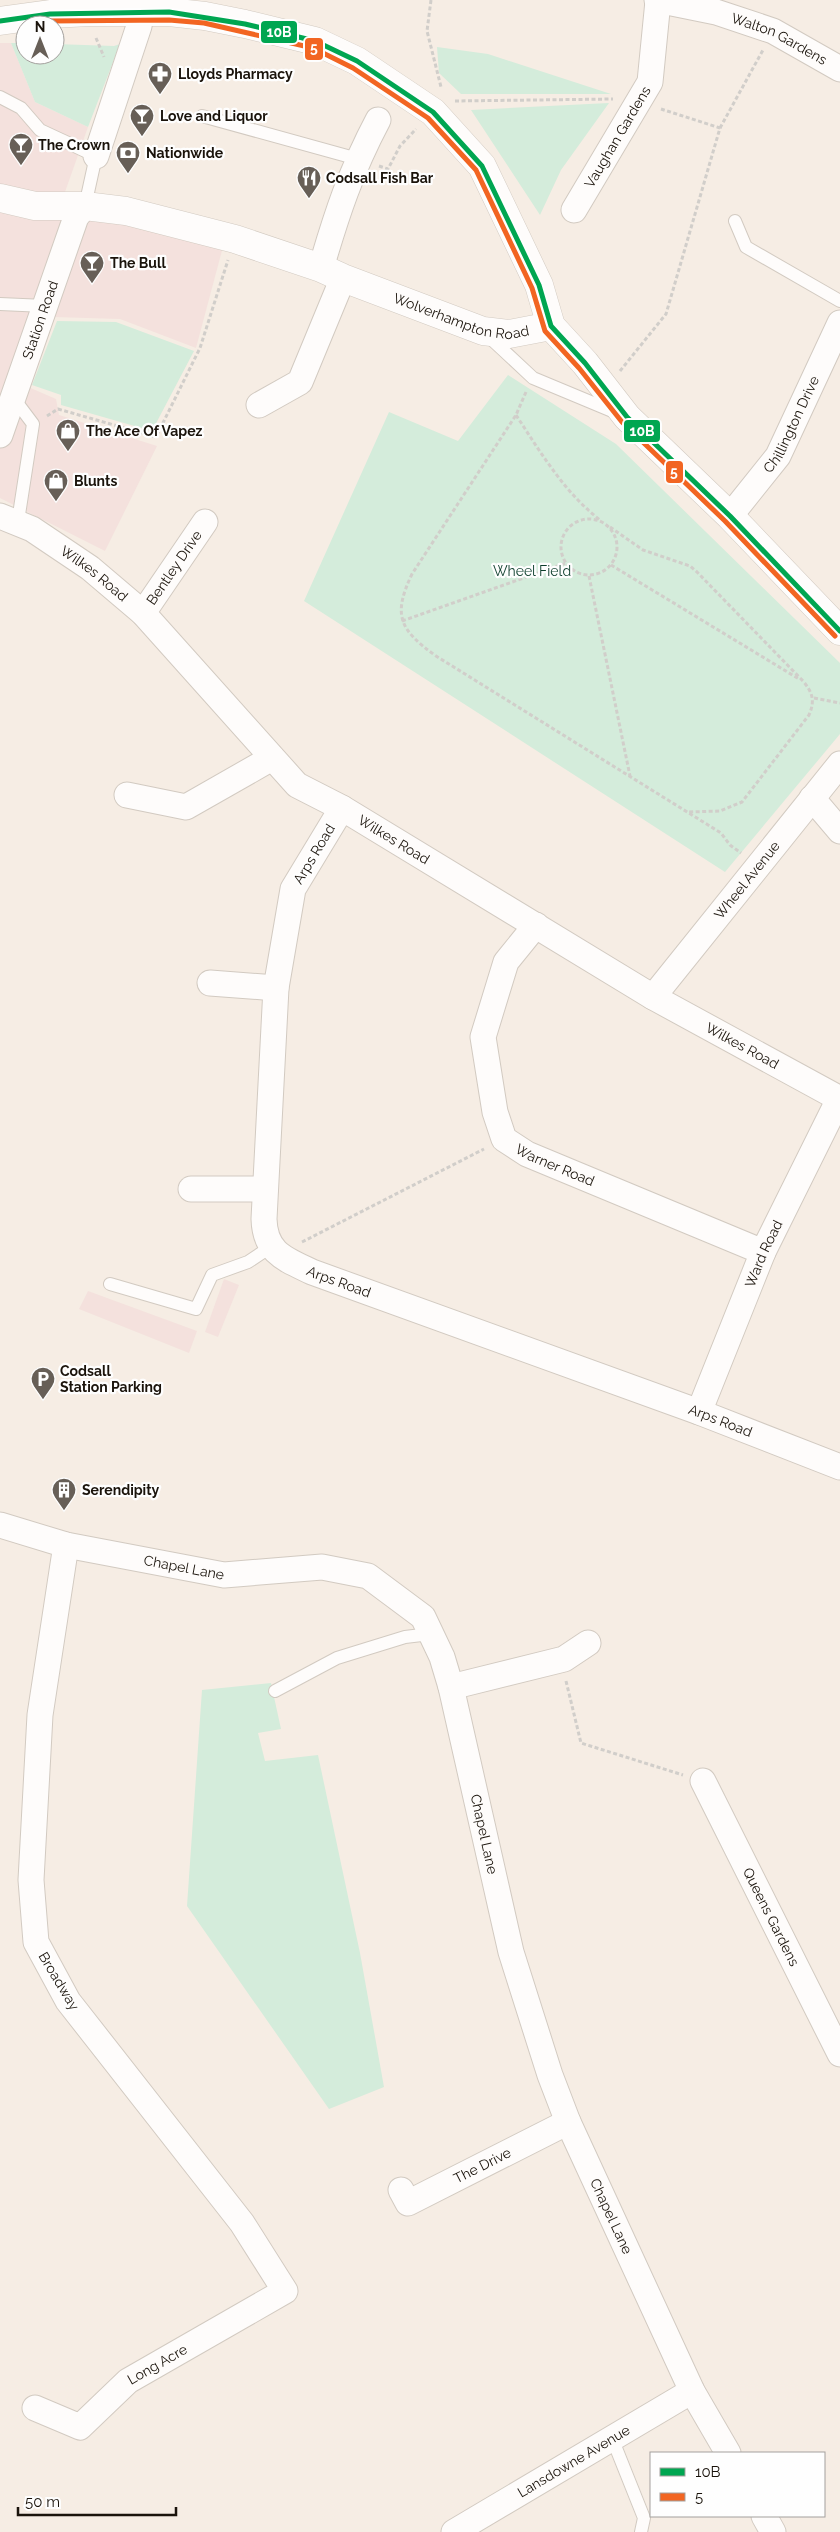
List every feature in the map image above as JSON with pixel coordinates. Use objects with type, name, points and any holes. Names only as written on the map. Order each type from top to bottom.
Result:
[{"type":"street","name":"Walton Gardens","points":[[657,0],[716,12],[773,31],[840,69]]},
{"type":"street","name":"Vaughan Gardens","points":[[574,210],[650,82],[657,0]]},
{"type":"street","points":[[0,21],[50,14],[142,12],[170,6],[205,16],[315,41],[357,61],[433,112],[482,166],[539,285],[551,326]]},
{"type":"street","points":[[96,156],[142,12]]},
{"type":"street","points":[[260,405],[300,382],[332,273],[343,194],[358,158],[378,120]]},
{"type":"street","name":"Wolverhampton Road","points":[[0,198],[35,206],[85,206],[126,211],[235,239],[332,273],[483,331],[509,334],[551,326],[627,417],[730,516],[840,631]]},
{"type":"street","name":"Station Road","points":[[0,435],[12,396],[76,217],[85,206]]},
{"type":"street","name":"Chillington Drive","points":[[730,516],[778,456],[840,323]]},
{"type":"street","name":"Wilkes Road","points":[[9,518],[90,568],[143,613],[297,785],[342,808],[653,997],[839,1099]]},
{"type":"street","name":"Bentley Drive","points":[[143,613],[205,522]]},
{"type":"street","points":[[127,795],[186,807],[272,758]]},
{"type":"street","name":"Wheel Avenue","points":[[653,997],[840,764]]},
{"type":"street","points":[[812,798],[840,831]]},
{"type":"street","name":"Arps Road","points":[[342,808],[293,889],[276,988],[264,1234],[274,1250],[312,1272],[699,1412],[840,1467]]},
{"type":"street","name":"Warner Road","points":[[536,925],[506,962],[483,1037],[494,1112],[504,1139],[527,1154],[763,1252]]},
{"type":"street","points":[[210,983],[276,988]]},
{"type":"street","name":"Ward Road","points":[[699,1412],[763,1252],[839,1099]]},
{"type":"street","points":[[191,1189],[265,1189]]},
{"type":"street","name":"Chapel Lane","points":[[0,1525],[66,1545],[224,1575],[322,1567],[368,1576],[423,1617],[442,1657],[451,1687],[511,1952],[550,2075],[568,2122],[692,2391],[727,2452]]},
{"type":"street","name":"Broadway","points":[[66,1545],[40,1715],[31,1880],[36,1942],[68,2001],[242,2223],[285,2291]]},
{"type":"street","points":[[451,1687],[564,1659],[588,1643]]},
{"type":"street","name":"Queens Gardens","points":[[703,1782],[840,2054]]},
{"type":"street","name":"The Drive","points":[[401,2190],[408,2203],[568,2122]]},
{"type":"street","name":"Long Acre","points":[[35,2408],[80,2427],[128,2381],[285,2291]]},
{"type":"street","name":"Lansdowne Avenue","points":[[454,2532],[692,2391]]},
{"type":"street","points":[[765,2517],[773,2532]]},
{"type":"lane","points":[[0,97],[21,108],[40,130],[96,156],[85,206]]},
{"type":"lane","points":[[202,116],[358,158]]},
{"type":"lane","points":[[735,221],[746,247],[840,302]]},
{"type":"lane","points":[[0,304],[45,306]]},
{"type":"lane","points":[[483,331],[533,378],[627,417]]},
{"type":"lane","points":[[9,518],[33,424],[12,396]]},
{"type":"lane","points":[[110,1284],[196,1308],[212,1275],[274,1250]]},
{"type":"lane","points":[[275,1691],[337,1658],[405,1637],[430,1634]]},
{"type":"lane","points":[[612,2438],[644,2518],[641,2532]]},
{"type":"path","points":[[431,0],[427,31],[442,92]]},
{"type":"path","points":[[605,389],[666,314],[720,128],[773,31]]},
{"type":"path","points":[[454,101],[618,98],[638,102],[720,128]]},
{"type":"path","points":[[358,158],[388,169],[400,146],[420,125]]},
{"type":"path","points":[[33,424],[58,409],[156,437],[200,348],[235,239]]},
{"type":"path","points":[[533,378],[516,415],[412,574],[402,599],[402,621],[418,643],[436,656],[722,833],[730,845],[758,866]]},
{"type":"path","points":[[516,415],[569,493],[580,505],[643,550],[690,566],[811,690],[814,698],[809,715],[742,802],[720,811],[687,812]]},
{"type":"path","points":[[602,522],[583,519],[567,529],[560,548],[566,563],[575,572],[589,576],[602,573],[611,565],[617,552],[618,543],[610,527]]},
{"type":"path","points":[[402,621],[566,563]]},
{"type":"path","points":[[611,565],[803,682]]},
{"type":"path","points":[[589,576],[630,776]]},
{"type":"path","points":[[814,698],[840,703]]},
{"type":"path","points":[[274,1250],[504,1139]]},
{"type":"path","points":[[565,1679],[582,1743],[703,1782]]},
{"type":"shaded area","points":[[0,43],[11,43],[15,53],[15,65],[20,65],[35,102],[88,127],[60,206],[224,243],[196,348],[120,319],[53,317],[26,386],[56,399],[59,415],[157,446],[105,551],[0,498]]},
{"type":"shaded area","points":[[224,1279],[239,1285],[218,1337],[205,1332]]},
{"type":"shaded area","points":[[88,1291],[197,1331],[189,1353],[79,1309]]},
{"type":"green space","points":[[11,43],[15,43],[15,53]]},
{"type":"green space","points":[[65,44],[114,46],[120,44],[88,127],[35,102],[20,65],[65,65]]},
{"type":"green space","points":[[437,47],[488,54],[611,94],[461,94],[439,73]]},
{"type":"green space","points":[[609,103],[561,170],[540,215],[471,110]]},
{"type":"green space","points":[[57,321],[116,322],[194,351],[152,431],[61,405],[61,395],[32,385]]},
{"type":"green space","name":"Wheel Field","points":[[508,375],[616,444],[840,663],[840,734],[725,872],[304,601],[389,412],[458,441]]},
{"type":"green space","points":[[271,1683],[281,1729],[258,1733],[265,1761],[318,1755],[360,1953],[384,2087],[329,2109],[187,1906],[202,1690]]},
{"type":"transit line","name":"10B","points":[[0,21],[50,14],[169,12],[245,24],[315,41],[357,61],[433,112],[482,166],[539,285],[551,326],[585,363],[627,417],[730,516],[840,631]]},
{"type":"transit line","name":"5","points":[[65,21],[169,20],[204,23],[313,48],[353,68],[428,118],[476,170],[532,288],[545,331],[579,368],[622,422],[725,521],[835,636]]},
{"type":"place","name":"Lloyds Pharmacy","points":[[160,95]]},
{"type":"place","name":"Love and Liquor","points":[[142,137]]},
{"type":"place","name":"The Crown","points":[[21,166]]},
{"type":"place","name":"Nationwide","points":[[128,174]]},
{"type":"place","name":"Codsall Fish Bar","points":[[309,199]]},
{"type":"place","name":"The Bull","points":[[92,284]]},
{"type":"place","name":"The Ace Of Vapez","points":[[68,452]]},
{"type":"place","name":"Blunts","points":[[56,502]]},
{"type":"place","name":"Codsall Station Parking","points":[[43,1400]]},
{"type":"place","name":"Serendipity","points":[[64,1511]]}]
